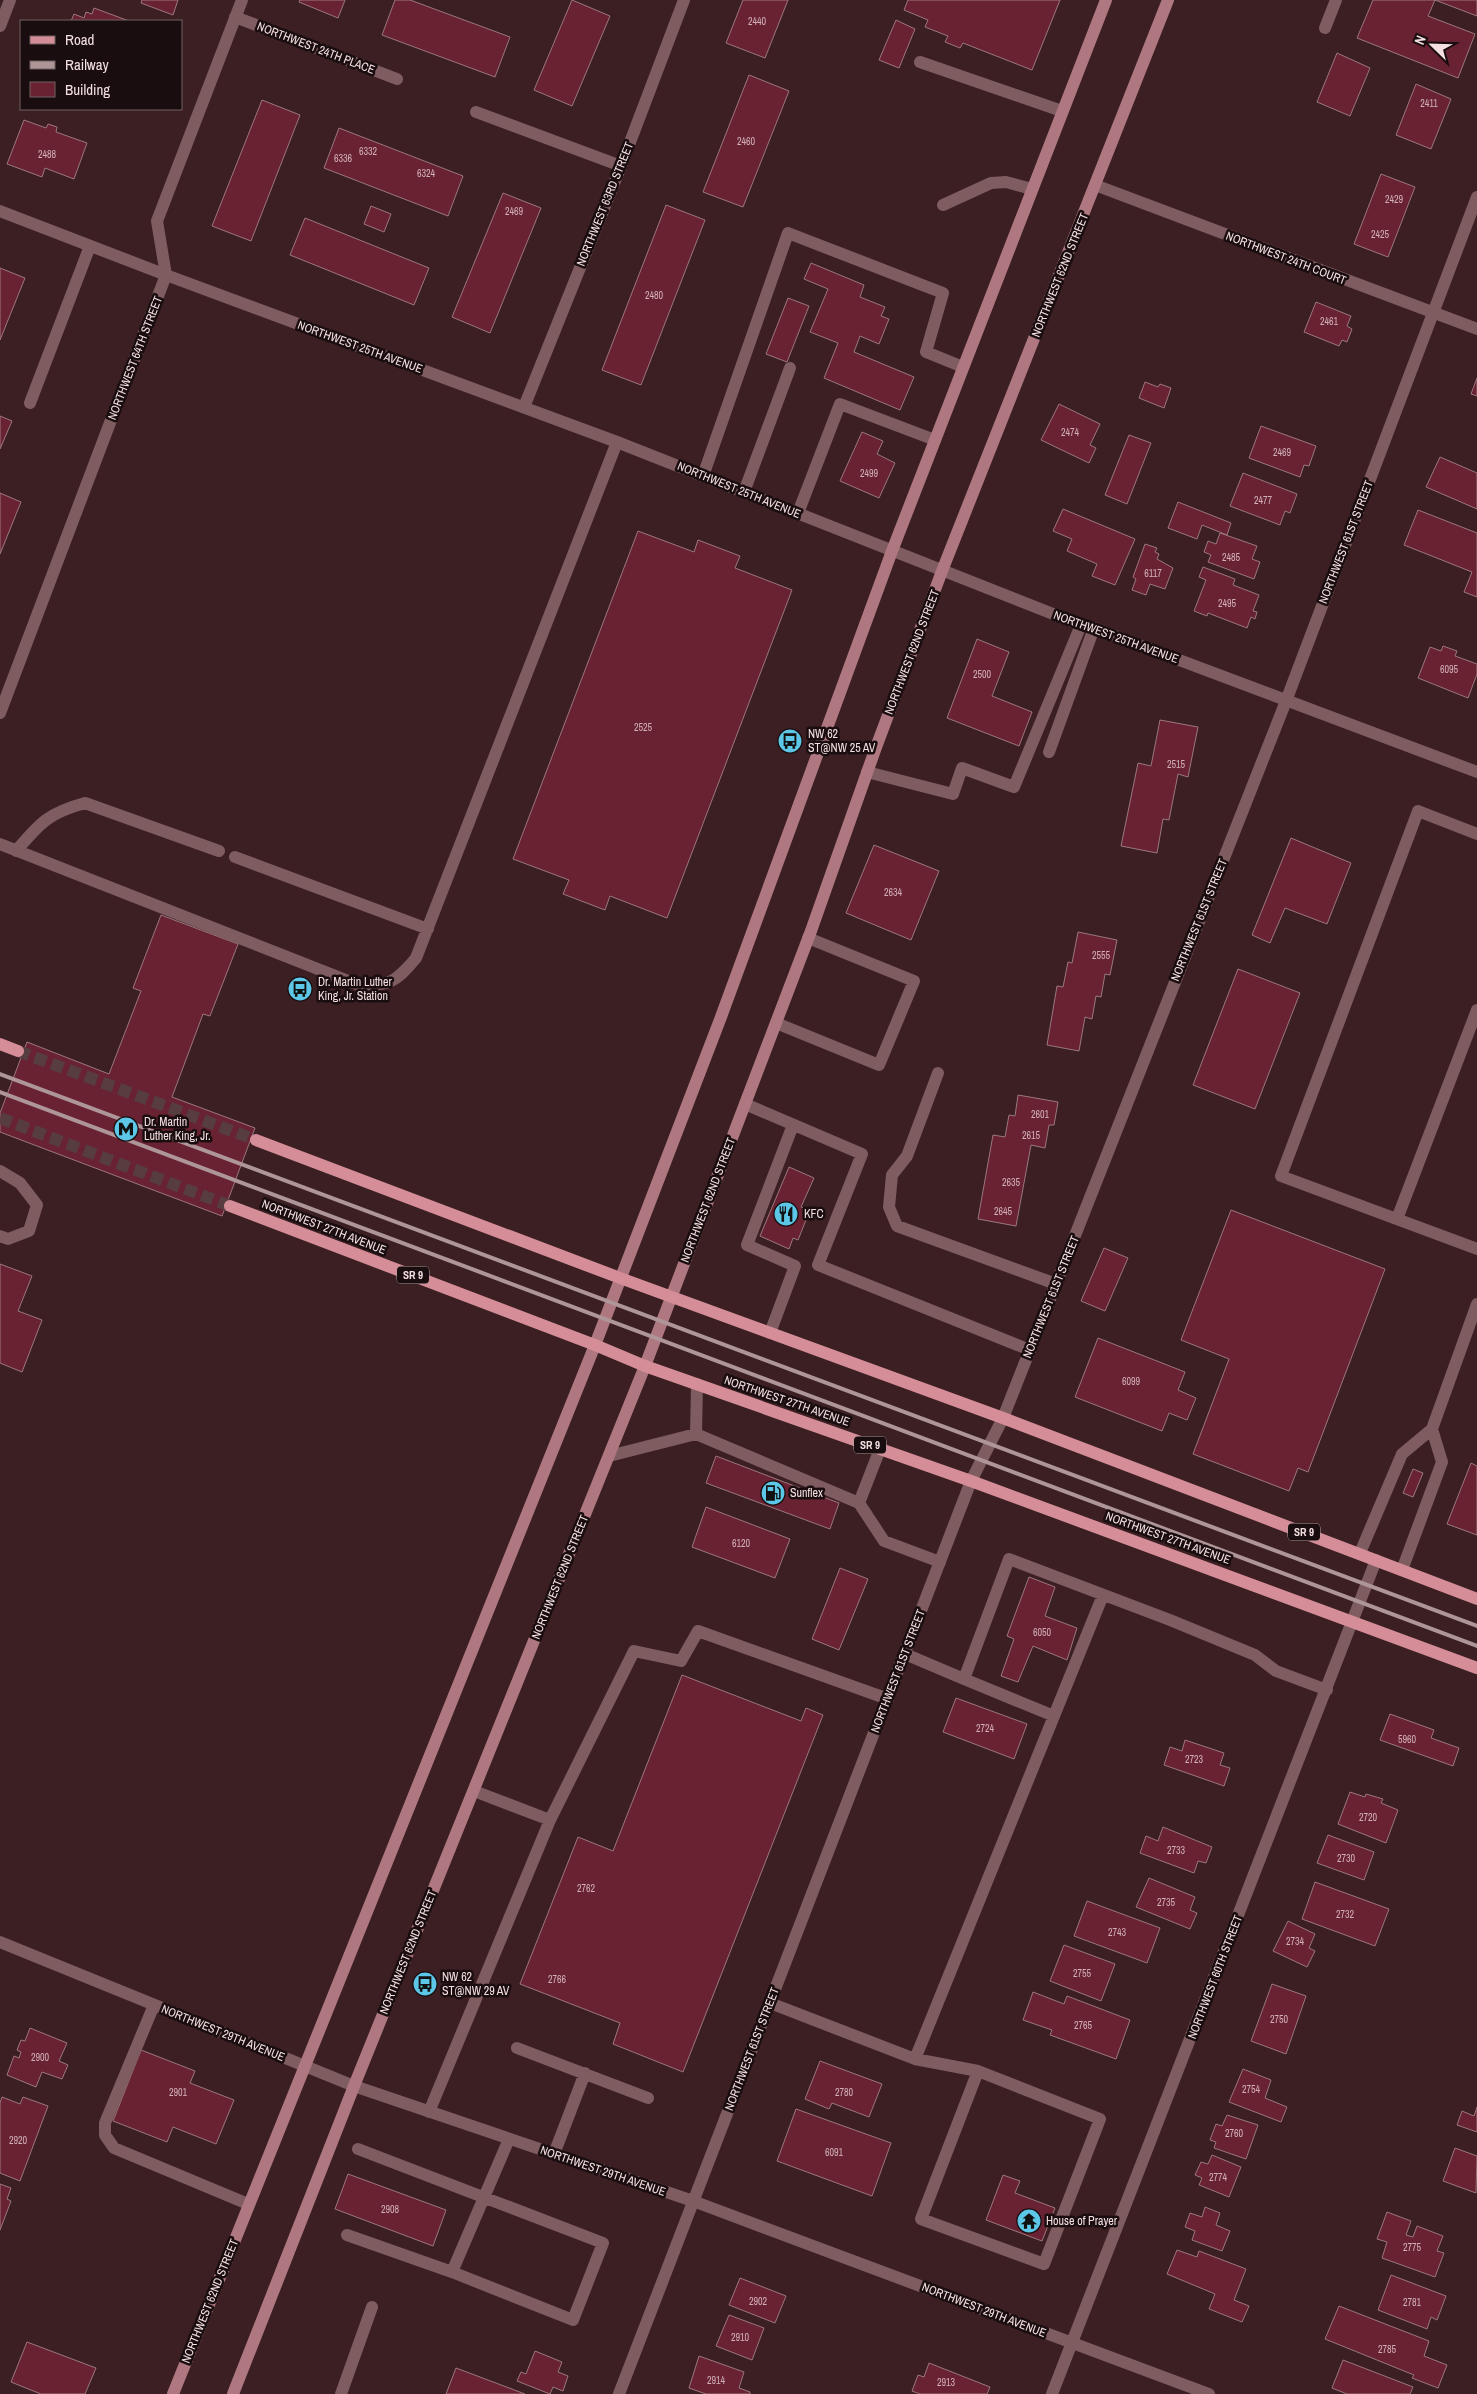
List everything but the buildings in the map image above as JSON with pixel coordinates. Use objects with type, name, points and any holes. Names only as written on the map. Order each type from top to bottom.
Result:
[{"type":"main road","name":"NORTHWEST 62ND STREET","points":[[173,2394],[595,1344],[724,1008],[892,551],[1106,0]]},
{"type":"main road","name":"NORTHWEST 62ND STREET","points":[[233,2394],[354,2086],[646,1366],[808,938],[942,571],[1168,0]]},
{"type":"main road","points":[[0,1044],[18,1051]]},
{"type":"main road","name":"SR 9","points":[[256,1140],[671,1297],[1003,1418],[1477,1598]]},
{"type":"main road","name":"NORTHWEST 27TH AVENUE","points":[[230,1206],[595,1344],[646,1366],[971,1481],[1477,1668]]},
{"type":"street","points":[[166,275],[157,221],[242,0]]},
{"type":"street","name":"NORTHWEST 63RD STREET","points":[[524,407],[621,166],[684,0]]},
{"type":"street","points":[[1325,28],[1336,0]]},
{"type":"street","points":[[0,26],[5,5]]},
{"type":"street","name":"NORTHWEST 24TH PLACE","points":[[235,17],[397,79]]},
{"type":"street","points":[[920,62],[1062,111]]},
{"type":"street","points":[[476,112],[621,166]]},
{"type":"street","points":[[943,205],[991,184],[1006,182],[1032,189]]},
{"type":"street","name":"NORTHWEST 24TH COURT","points":[[1095,185],[1477,330]]},
{"type":"street","name":"NORTHWEST 61ST STREET","points":[[619,2394],[971,1481],[1003,1418],[1286,701],[1477,197]]},
{"type":"street","name":"NORTHWEST 25TH AVENUE","points":[[0,211],[166,275],[617,442],[1081,625],[1094,628],[1477,772]]},
{"type":"street","points":[[702,476],[788,233],[942,293],[926,352],[963,367]]},
{"type":"street","points":[[30,403],[90,246]]},
{"type":"street","name":"NORTHWEST 64TH STREET","points":[[0,713],[166,275]]},
{"type":"street","points":[[744,492],[790,368]]},
{"type":"street","points":[[798,514],[840,404],[935,440]]},
{"type":"street","points":[[0,844],[356,984],[380,986],[401,976],[416,958],[428,929],[617,442]]},
{"type":"street","points":[[868,772],[952,794],[962,768],[1014,787],[1081,625]]},
{"type":"street","points":[[1049,752],[1094,628]]},
{"type":"street","points":[[16,851],[41,822],[67,808],[85,803],[219,851]]},
{"type":"street","points":[[1477,834],[1418,811],[1281,1176],[1477,1250]]},
{"type":"street","points":[[235,857],[428,929]]},
{"type":"street","points":[[776,1023],[879,1065],[914,981],[808,938]]},
{"type":"street","points":[[1397,1219],[1477,1010]]},
{"type":"street","points":[[938,1073],[907,1156],[892,1175],[889,1207],[898,1226],[1056,1284]]},
{"type":"street","points":[[745,1104],[862,1154],[818,1266]]},
{"type":"street","points":[[793,1125],[747,1246],[795,1266],[818,1266],[1030,1350]]},
{"type":"street","points":[[0,1171],[20,1183],[37,1205],[29,1231],[8,1240],[0,1236]]},
{"type":"street","points":[[770,1333],[795,1266]]},
{"type":"street","points":[[1360,1553],[1402,1454],[1432,1429],[1477,1304]]},
{"type":"street","points":[[696,1384],[696,1434]]},
{"type":"street","points":[[1402,1570],[1442,1462],[1432,1429]]},
{"type":"street","points":[[609,1456],[696,1434],[859,1503],[884,1541],[940,1562]]},
{"type":"street","points":[[859,1503],[880,1448]]},
{"type":"street","points":[[964,1679],[1009,1560],[1255,1655],[1276,1671],[1327,1690]]},
{"type":"street","name":"NORTHWEST 60TH STREET","points":[[1052,2394],[1354,1621],[1376,1560]]},
{"type":"street","points":[[915,2059],[1103,1595]]},
{"type":"street","points":[[429,2112],[550,1820],[634,1651],[681,1661],[698,1632],[888,1699]]},
{"type":"street","points":[[905,1654],[1054,1716]]},
{"type":"street","points":[[474,1791],[550,1820]]},
{"type":"street","name":"NORTHWEST 29TH AVENUE","points":[[0,1942],[354,2086],[693,2201],[1209,2394]]},
{"type":"street","points":[[770,2003],[915,2059],[978,2071],[1100,2118],[1044,2264],[921,2219],[978,2071]]},
{"type":"street","points":[[154,2005],[105,2124],[105,2135],[114,2148],[248,2204]]},
{"type":"street","points":[[517,2048],[648,2098]]},
{"type":"street","points":[[554,2154],[585,2073]]},
{"type":"street","points":[[452,2272],[509,2139]]},
{"type":"street","points":[[347,2235],[452,2272],[573,2320],[603,2243],[358,2150]]},
{"type":"street","points":[[341,2394],[372,2307]]},
{"type":"tunnel","points":[[18,1051],[256,1140]]},
{"type":"tunnel","points":[[0,1118],[230,1206]]},
{"type":"railway","points":[[0,1074],[1477,1626]]},
{"type":"railway","points":[[0,1092],[1477,1646]]},
{"type":"place","name":"NW 62 ST@NW 25 AV","points":[[790,741]]},
{"type":"place","name":"Dr. Martin Luther King, Jr. Station","points":[[300,989]]},
{"type":"place","name":"Dr. Martin Luther King, Jr.","points":[[126,1129]]},
{"type":"place","name":"KFC","points":[[786,1214]]},
{"type":"place","name":"Sunflex","points":[[773,1493]]},
{"type":"place","name":"NW 62 ST@NW 29 AV","points":[[425,1984]]},
{"type":"place","name":"House of Prayer","points":[[1029,2221]]}]
